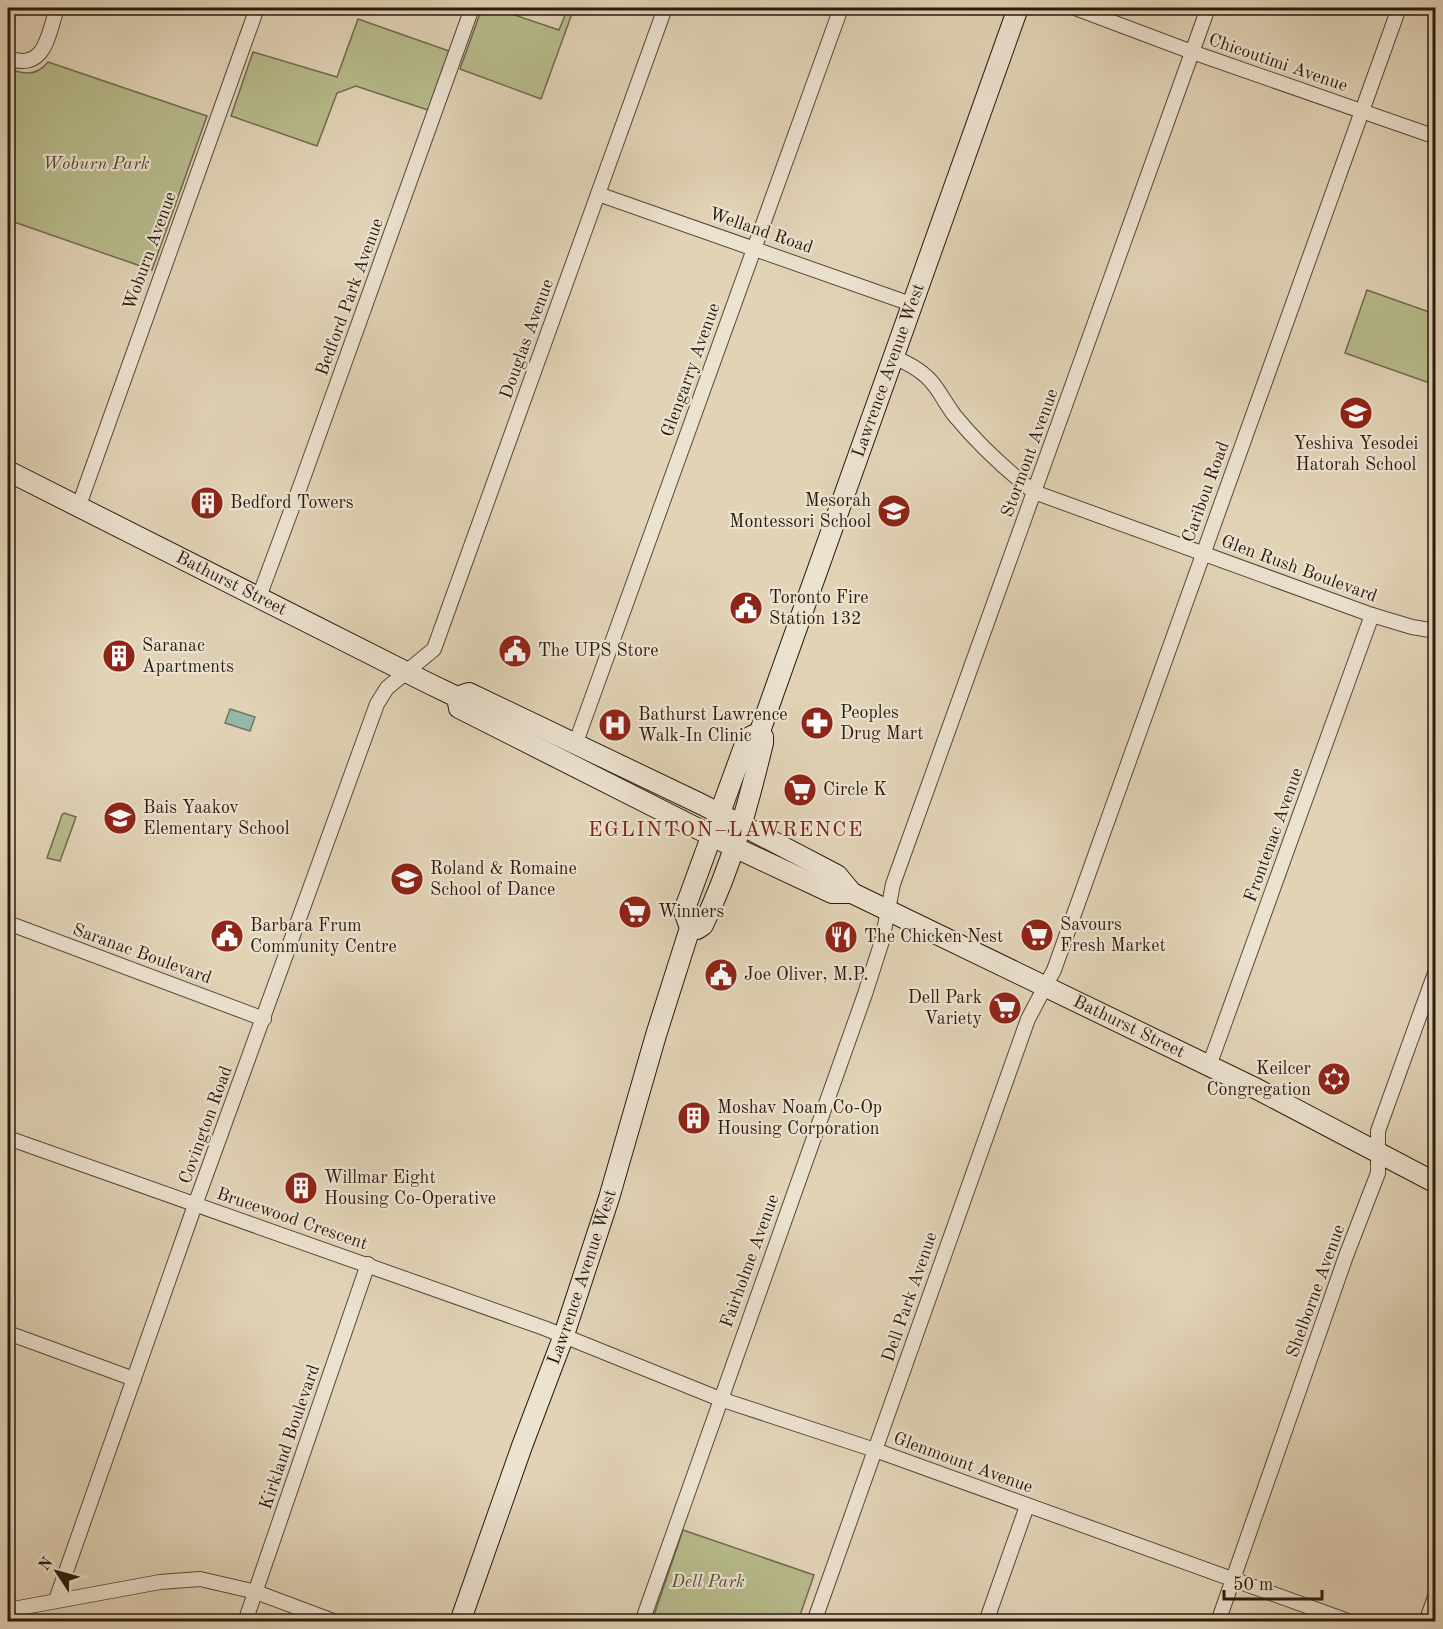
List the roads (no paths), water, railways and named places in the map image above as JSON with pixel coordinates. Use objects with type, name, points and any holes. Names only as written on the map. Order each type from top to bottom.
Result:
[{"type":"main road","name":"Lawrence Avenue West","points":[[759,734],[1018,8]]},
{"type":"main road","name":"Bathurst Street","points":[[8,471],[457,697],[469,693],[742,825],[837,875],[852,893],[1209,1066],[1436,1183]]},
{"type":"main road","name":"Bathurst Street","points":[[457,697],[459,708],[734,847],[832,893],[852,893]]},
{"type":"main road","name":"Lawrence Avenue West","points":[[460,1622],[564,1335],[609,1198],[656,1035],[690,928],[684,910],[747,740],[752,735],[759,734]]},
{"type":"main road","name":"Lawrence Avenue West","points":[[690,928],[698,929],[703,925],[742,825],[763,743],[763,738],[759,734]]},
{"type":"street","points":[[8,58],[24,62],[34,60],[41,52],[57,8]]},
{"type":"street","name":"Woburn Avenue","points":[[78,508],[257,8]]},
{"type":"street","name":"Bedford Park Avenue","points":[[259,597],[472,8]]},
{"type":"street","name":"Douglas Avenue","points":[[407,672],[434,649],[665,8]]},
{"type":"street","name":"Glengarry Avenue","points":[[575,744],[841,8]]},
{"type":"street","name":"Chicoutimi Avenue","points":[[1075,8],[1192,52],[1436,137]]},
{"type":"street","name":"Stormont Avenue","points":[[888,911],[893,884],[1208,8]]},
{"type":"street","name":"Caribou Road","points":[[1044,987],[1058,961],[1400,8]]},
{"type":"street","name":"Welland Road","points":[[598,194],[911,304]]},
{"type":"street","name":"Glen Rush Boulevard","points":[[893,357],[909,364],[930,380],[954,415],[977,441],[1034,492],[1372,615],[1412,627],[1436,631]]},
{"type":"street","name":"Frontenac Avenue","points":[[1209,1066],[1372,615]]},
{"type":"street","name":"Covington Road","points":[[56,1600],[195,1205],[377,704],[387,688],[407,672]]},
{"type":"street","name":"Fairholme Avenue","points":[[642,1622],[865,994],[882,941],[888,911]]},
{"type":"street","name":"Saranac Boulevard","points":[[8,923],[264,1018]]},
{"type":"street","name":"Shelborne Avenue","points":[[1218,1622],[1378,1173],[1378,1131],[1436,970]]},
{"type":"street","name":"Dell Park Avenue","points":[[814,1622],[1028,1019],[1044,987]]},
{"type":"street","name":"Brucewood Crescent","points":[[8,1138],[564,1335]]},
{"type":"street","name":"Kirkland Boulevard","points":[[245,1622],[368,1264]]},
{"type":"street","points":[[8,1333],[134,1379]]},
{"type":"street","name":"Glenmount Avenue","points":[[564,1335],[720,1399],[875,1450],[1351,1622]]},
{"type":"street","points":[[986,1622],[1028,1506]]},
{"type":"street","points":[[8,1610],[160,1582],[200,1579],[256,1592],[336,1622]]},
{"type":"street","points":[[1426,1622],[1436,1594]]},
{"type":"place","name":"Yeshiva Yesodei Hatorah School","points":[[1356,413]]},
{"type":"place","name":"Bedford Towers","points":[[207,503]]},
{"type":"place","name":"Mesorah Montessori School","points":[[894,511]]},
{"type":"place","name":"Toronto Fire Station 132","points":[[746,608]]},
{"type":"place","name":"The UPS Store","points":[[515,651]]},
{"type":"place","name":"Saranac Apartments","points":[[119,656]]},
{"type":"place","name":"Peoples Drug Mart","points":[[817,723]]},
{"type":"place","name":"Bathurst Lawrence Walk-In Clinic","points":[[615,725]]},
{"type":"place","name":"Circle K","points":[[800,790]]},
{"type":"place","name":"Bais Yaakov Elementary School","points":[[120,818]]},
{"type":"place","name":"Roland & Romaine School of Dance","points":[[407,879]]},
{"type":"place","name":"Winners","points":[[635,912]]},
{"type":"place","name":"Savours Fresh Market","points":[[1037,935]]},
{"type":"place","name":"Barbara Frum Community Centre","points":[[227,936]]},
{"type":"place","name":"The Chicken Nest","points":[[841,937]]},
{"type":"place","name":"Joe Oliver, M.P.","points":[[721,975]]},
{"type":"place","name":"Dell Park Variety","points":[[1005,1008]]},
{"type":"place","name":"Keilcer Congregation","points":[[1334,1079]]},
{"type":"place","name":"Moshav Noam Co-Op Housing Corporation","points":[[694,1118]]},
{"type":"place","name":"Willmar Eight Housing Co-Operative","points":[[301,1188]]},
{"type":"district","name":"EGLINTON–LAWRENCE","points":[[726,830]]},
{"type":"park label","name":"Woburn Park","points":[[96,164]]},
{"type":"park label","name":"Dell Park","points":[[708,1582]]}]
